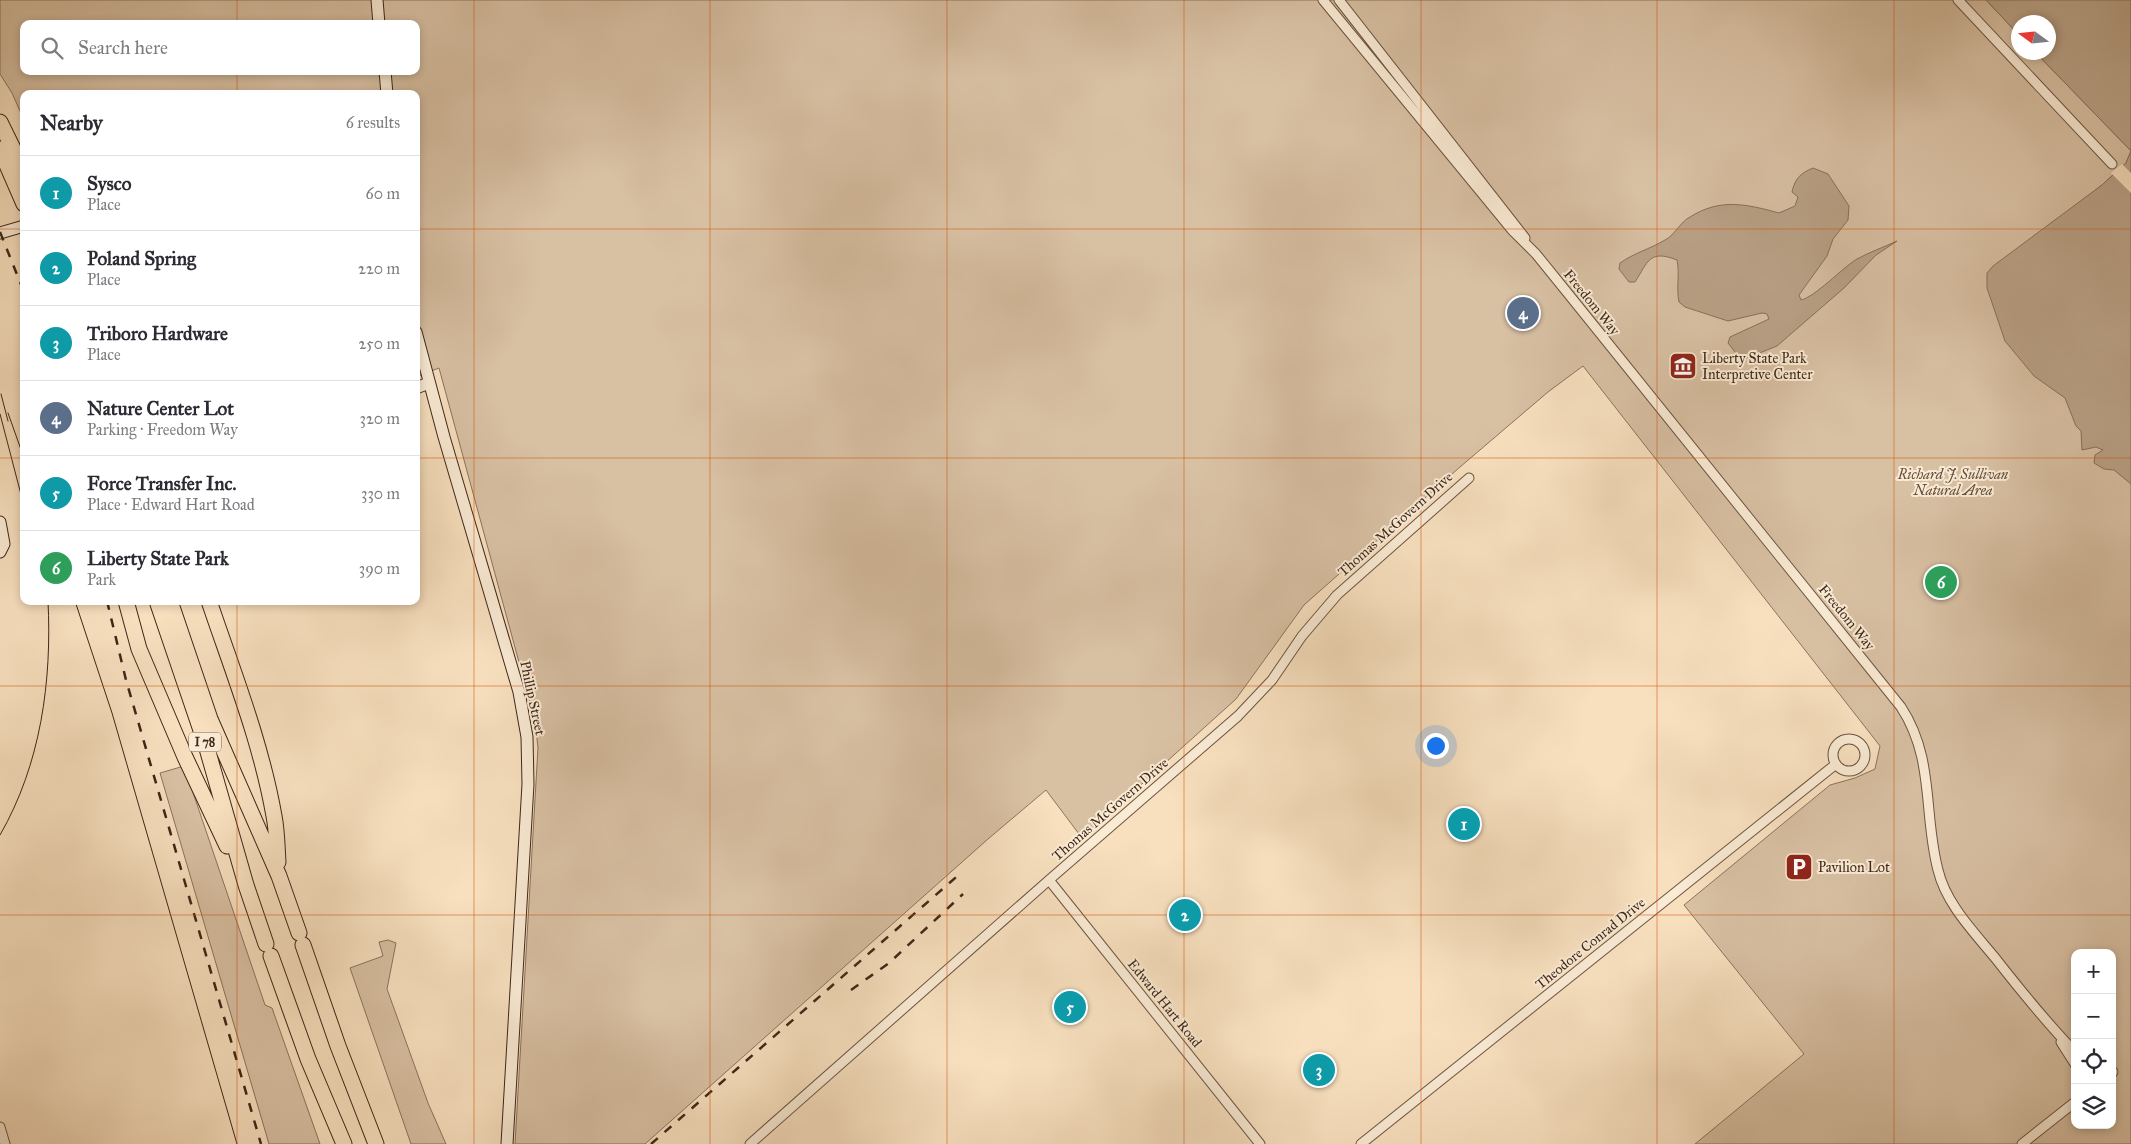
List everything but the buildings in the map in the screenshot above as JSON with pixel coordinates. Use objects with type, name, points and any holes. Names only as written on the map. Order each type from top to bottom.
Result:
[{"type":"highway","points":[[0,122],[20,163]]},
{"type":"highway","points":[[0,149],[20,195]]},
{"type":"highway","points":[[127,605],[131,626],[141,654],[189,765],[246,885]]},
{"type":"highway","name":"I 78","points":[[158,605],[206,745],[246,885],[268,950],[308,1059],[344,1144]]},
{"type":"highway","name":"I 78","points":[[171,605],[210,719],[279,876],[338,1046],[376,1144]]},
{"type":"highway","points":[[210,605],[234,668],[268,784],[274,819],[279,876]]},
{"type":"street","points":[[377,0],[379,20]]},
{"type":"street","name":"Freedom Way","points":[[1323,0],[1512,230],[1536,254],[1901,707],[1916,734],[1924,761],[1936,861],[1942,883],[1966,921],[2056,1034],[2071,1058]]},
{"type":"street","name":"Freedom Way","points":[[1340,0],[1517,224],[1536,254]]},
{"type":"street","points":[[1958,0],[2112,164]]},
{"type":"street","points":[[385,75],[387,90]]},
{"type":"street","points":[[0,233],[20,227]]},
{"type":"street","name":"Phillip Street","points":[[420,348],[519,692],[527,737],[528,784],[507,1144]]},
{"type":"street","points":[[420,386],[429,383]]},
{"type":"street","name":"Thomas McGovern Drive","points":[[750,1144],[1238,716],[1272,680],[1302,636],[1337,595],[1469,478]]},
{"type":"street","points":[[0,522],[4,544],[0,552]]},
{"type":"street","name":"Theodore Conrad Drive","points":[[1361,1144],[1836,764]]},
{"type":"street","name":"Edward Hart Road","points":[[1049,880],[1260,1144]]},
{"type":"street","name":"Freedom Way","points":[[2056,1034],[2071,1048]]},
{"type":"street","points":[[2022,1144],[2071,1105]]},
{"type":"street","points":[[0,1127],[5,1144]]},
{"type":"green space","name":"Richard J. Sullivan Natural Area","points":[[0,0],[1986,0],[2011,27],[2011,60],[2043,60],[2131,151],[2126,163],[2102,185],[2000,264],[2131,459],[2131,1144],[1695,1144],[1804,1054],[1684,905],[1830,785],[1855,778],[1875,769],[1880,746],[1583,366],[1548,392],[1460,467],[1304,605],[1236,699],[1082,838],[1046,790],[988,839],[645,1144],[515,1144],[538,748],[535,721],[439,368],[420,375],[420,90],[20,90],[20,111],[12,93],[0,74]]},
{"type":"green space","points":[[184,766],[265,1005],[272,1008],[320,1144],[269,1144],[160,773]]},
{"type":"green space","points":[[388,940],[396,943],[387,989],[428,1103],[446,1144],[411,1144],[350,968],[383,956],[379,942]]},
{"type":"shaded area","points":[[1986,0],[2131,0],[2131,151],[2043,60],[2056,60],[2056,15],[2011,15],[2011,27]]},
{"type":"shaded area","points":[[2131,151],[2131,484],[2114,470],[2104,469],[2094,463],[2095,455],[2103,450],[2096,447],[2082,450],[2081,431],[2076,426],[2065,398],[2034,376],[2005,341],[1987,288],[1987,273],[1993,266],[2102,185],[2126,163]]},
{"type":"shaded area","points":[[1813,168],[1828,174],[1849,206],[1848,220],[1833,239],[1827,256],[1799,295],[1801,300],[1814,294],[1857,259],[1897,241],[1876,255],[1844,288],[1777,346],[1747,358],[1738,356],[1728,343],[1730,337],[1769,319],[1767,314],[1762,313],[1728,321],[1685,307],[1679,302],[1677,260],[1660,256],[1650,259],[1635,282],[1629,282],[1619,269],[1620,263],[1672,235],[1686,219],[1712,207],[1744,205],[1779,213],[1795,206],[1798,197],[1792,192],[1795,183],[1802,174]]},
{"type":"pier","points":[[2122,164],[2131,173],[2131,193],[2111,173]]},
{"type":"tram line","points":[[1,394],[8,421]]},
{"type":"tram line","points":[[8,413],[20,447]]},
{"type":"tram line","points":[[0,414],[20,491]]},
{"type":"tram line","points":[[0,835],[14,808],[25,780],[41,721],[48,661],[48,605]]},
{"type":"tram line","points":[[76,605],[112,713],[237,1144]]},
{"type":"railway","points":[[0,232],[20,282]]},
{"type":"railway","points":[[108,605],[126,680],[261,1144]]},
{"type":"railway","points":[[651,1144],[962,872]]},
{"type":"railway","points":[[851,990],[889,963],[963,894]]},
{"type":"place","name":"Nature Center Lot","points":[[1523,313]]},
{"type":"place","name":"Liberty State Park Interpretive Center","points":[[1683,366]]},
{"type":"place","name":"Liberty State Park","points":[[1941,582]]},
{"type":"place","name":"Sysco","points":[[1464,824]]},
{"type":"place","name":"Pavilion Lot","points":[[1799,867]]},
{"type":"place","name":"Poland Spring","points":[[1185,915]]},
{"type":"place","name":"Force Transfer Inc.","points":[[1070,1007]]},
{"type":"place","name":"Triboro Hardware","points":[[1319,1070]]}]
